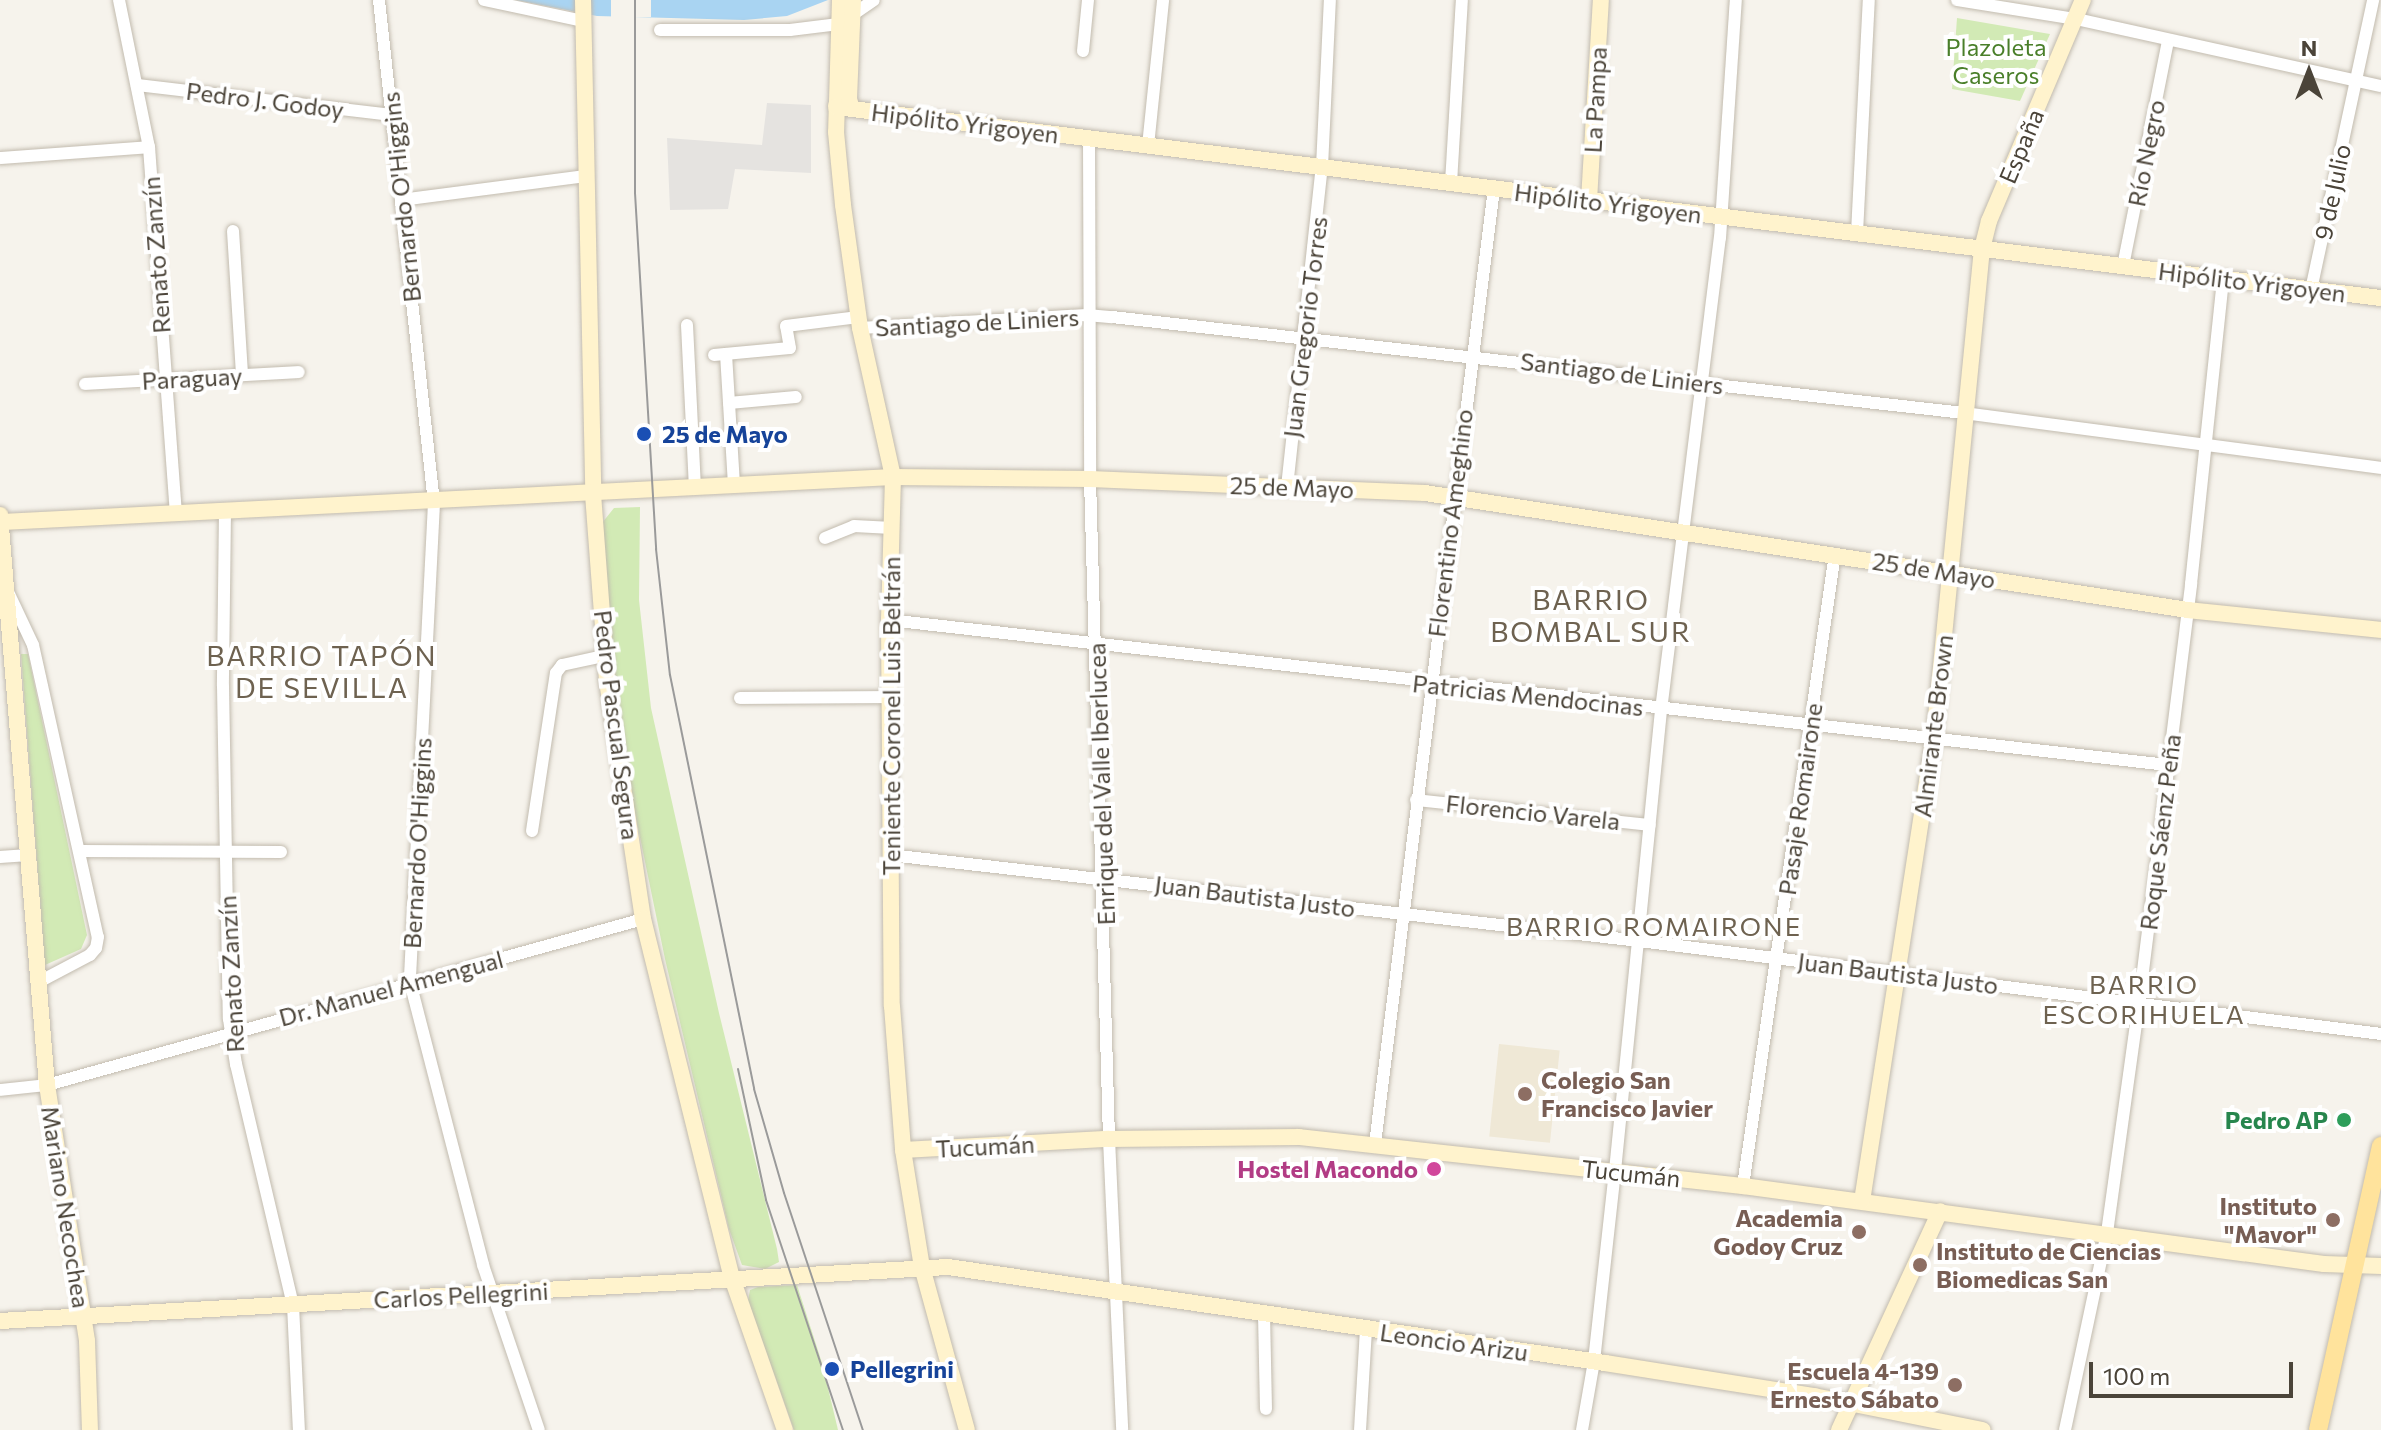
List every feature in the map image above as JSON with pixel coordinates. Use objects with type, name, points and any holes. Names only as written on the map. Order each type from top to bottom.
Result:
[{"type":"main road","points":[[2318,1430],[2381,1146]]},
{"type":"street","name":"Renato Zanzín","points":[[119,0],[149,147],[176,513]]},
{"type":"street","name":"Bernardo O'Higgins","points":[[379,0],[434,503],[410,982],[493,1292],[539,1430]]},
{"type":"street","points":[[484,0],[584,12]]},
{"type":"street","points":[[840,0],[848,15]]},
{"type":"street","points":[[660,30],[790,30],[848,15],[874,0]]},
{"type":"street","points":[[1083,51],[1088,0]]},
{"type":"street","points":[[1148,146],[1163,0]]},
{"type":"street","name":"Juan Gregorio Torres","points":[[1287,487],[1322,167],[1330,0]]},
{"type":"street","points":[[1451,183],[1462,0]]},
{"type":"street","name":"La Pampa","points":[[1589,200],[1601,0]]},
{"type":"street","points":[[1582,1430],[1594,1361],[1661,710],[1721,217],[1736,0]]},
{"type":"street","points":[[1857,233],[1869,0]]},
{"type":"street","points":[[1957,0],[1990,2],[2076,19],[2381,86]]},
{"type":"street","name":"España","points":[[1982,249],[1989,221],[2083,0]]},
{"type":"street","name":"9 de Julio","points":[[2311,290],[2373,0]]},
{"type":"street","name":"Pedro Pascual Segura","points":[[584,12],[593,494],[604,656],[643,919],[732,1278],[785,1430]]},
{"type":"street","name":"Teniente Coronel Luis Beltrán","points":[[848,15],[849,99],[843,108],[843,205],[859,323],[893,477],[889,620],[892,1006],[903,1150],[922,1267],[967,1430]]},
{"type":"street","name":"Río Negro","points":[[2123,266],[2168,40]]},
{"type":"street","name":"Pedro J. Godoy","points":[[137,85],[392,115]]},
{"type":"street","name":"Hipólito Yrigoyen","points":[[843,108],[2381,298]]},
{"type":"street","name":"Enrique del Valle Iberlucea","points":[[1089,139],[1087,315],[1090,479],[1105,879],[1109,1139],[1122,1430]]},
{"type":"street","points":[[0,158],[149,147]]},
{"type":"street","points":[[401,200],[587,176]]},
{"type":"street","name":"Florentino Ameghino","points":[[1375,1144],[1494,189]]},
{"type":"street","points":[[233,231],[242,375]]},
{"type":"street","name":"Almirante Brown","points":[[1862,1201],[1934,738],[1982,249]]},
{"type":"street","name":"Roque Sáenz Peña","points":[[2065,1430],[2107,1233],[2139,1003],[2188,610],[2223,279]]},
{"type":"street","name":"Santiago de Liniers","points":[[729,403],[720,354],[790,348],[786,326],[1087,315],[1702,382],[2381,468]]},
{"type":"street","points":[[687,325],[695,488]]},
{"type":"street","name":"Paraguay","points":[[85,384],[299,372]]},
{"type":"street","points":[[734,486],[729,403],[796,397]]},
{"type":"street","name":"25 de Mayo","points":[[1,519],[434,503],[893,477],[1090,479],[1287,487],[1454,496],[2188,610],[2381,630]]},
{"type":"street","name":"Renato Zanzín","points":[[225,511],[225,851],[230,1033],[293,1305],[299,1430]]},
{"type":"street","name":"Mariano Necochea","points":[[1,519],[8,593],[6,636],[28,855],[37,983],[47,1085],[84,1316],[90,1430]]},
{"type":"street","points":[[825,538],[854,526],[892,528]]},
{"type":"street","name":"Pasaje Romairone","points":[[1743,1186],[1835,554]]},
{"type":"street","name":"Mariano Necochea","points":[[8,593],[33,645],[98,937],[96,948],[82,960],[37,983]]},
{"type":"street","name":"Patricias Mendocinas","points":[[889,620],[1430,684],[2168,765]]},
{"type":"street","points":[[532,831],[556,673],[562,665],[604,656]]},
{"type":"street","points":[[740,698],[889,697]]},
{"type":"street","name":"Florencio Varela","points":[[1416,800],[1650,825]]},
{"type":"street","points":[[80,851],[281,852]]},
{"type":"street","points":[[0,857],[28,855]]},
{"type":"street","name":"Juan Bautista Justo","points":[[890,855],[1898,972],[2381,1034]]},
{"type":"street","name":"Dr. Manuel Amengual","points":[[0,1090],[47,1085],[643,919]]},
{"type":"street","name":"Tucumán","points":[[903,1150],[1249,1135],[1375,1144],[1743,1186],[2355,1266],[2381,1266]]},
{"type":"street","points":[[1839,1430],[1940,1211]]},
{"type":"street","name":"Carlos Pellegrini","points":[[0,1321],[922,1267]]},
{"type":"street","name":"Leoncio Arizu","points":[[922,1267],[960,1268],[1594,1361],[1851,1403],[1983,1430]]},
{"type":"street","points":[[1264,1314],[1266,1409]]},
{"type":"street","points":[[1360,1430],[1366,1329]]},
{"type":"shaded area","points":[[767,103],[811,105],[811,173],[735,169],[728,209],[670,210],[667,138],[762,145]]},
{"type":"shaded area","name":"Colegio San Francisco Javier","points":[[1499,1044],[1560,1050],[1550,1143],[1489,1136]]},
{"type":"green space","name":"Plazoleta Caseros","points":[[1957,18],[2050,34],[2020,101],[1952,89]]},
{"type":"green space","points":[[640,507],[639,600],[651,708],[719,1013],[777,1249],[779,1262],[765,1269],[742,1265],[729,1229],[665,959],[635,813],[617,695],[602,523],[614,508]]},
{"type":"green space","points":[[21,654],[28,654],[87,935],[81,949],[45,965]]},
{"type":"green space","points":[[797,1285],[822,1363],[838,1430],[794,1430],[748,1301],[750,1290],[758,1287]]},
{"type":"water","points":[[516,0],[828,0],[787,16],[744,20],[597,16]]},
{"type":"pier","points":[[611,0],[651,0],[651,17],[611,17]]},
{"type":"tram line","points":[[635,0],[635,193],[656,549],[670,675],[754,1089],[784,1193],[863,1430]]},
{"type":"tram line","points":[[738,1069],[766,1200],[843,1430]]},
{"type":"place","name":"25 de Mayo","points":[[644,434]]},
{"type":"place","name":"Colegio San Francisco Javier","points":[[1525,1094]]},
{"type":"place","name":"Pedro AP","points":[[2344,1120]]},
{"type":"place","name":"Hostel Macondo","points":[[1434,1169]]},
{"type":"place","name":"Instituto \"Mavor\"","points":[[2333,1220]]},
{"type":"place","name":"Academia Godoy Cruz","points":[[1859,1232]]},
{"type":"place","name":"Instituto de Ciencias Biomedicas San","points":[[1920,1265]]},
{"type":"place","name":"Pellegrini","points":[[832,1369]]},
{"type":"place","name":"Escuela 4-139 Ernesto Sábato","points":[[1955,1385]]},
{"type":"district","name":"BARRIO BOMBAL SUR","points":[[1591,615]]},
{"type":"district","name":"BARRIO TAPÓN DE SEVILLA","points":[[322,671]]},
{"type":"district","name":"BARRIO ROMAIRONE","points":[[1654,926]]},
{"type":"district","name":"BARRIO ESCORIHUELA","points":[[2144,999]]}]
